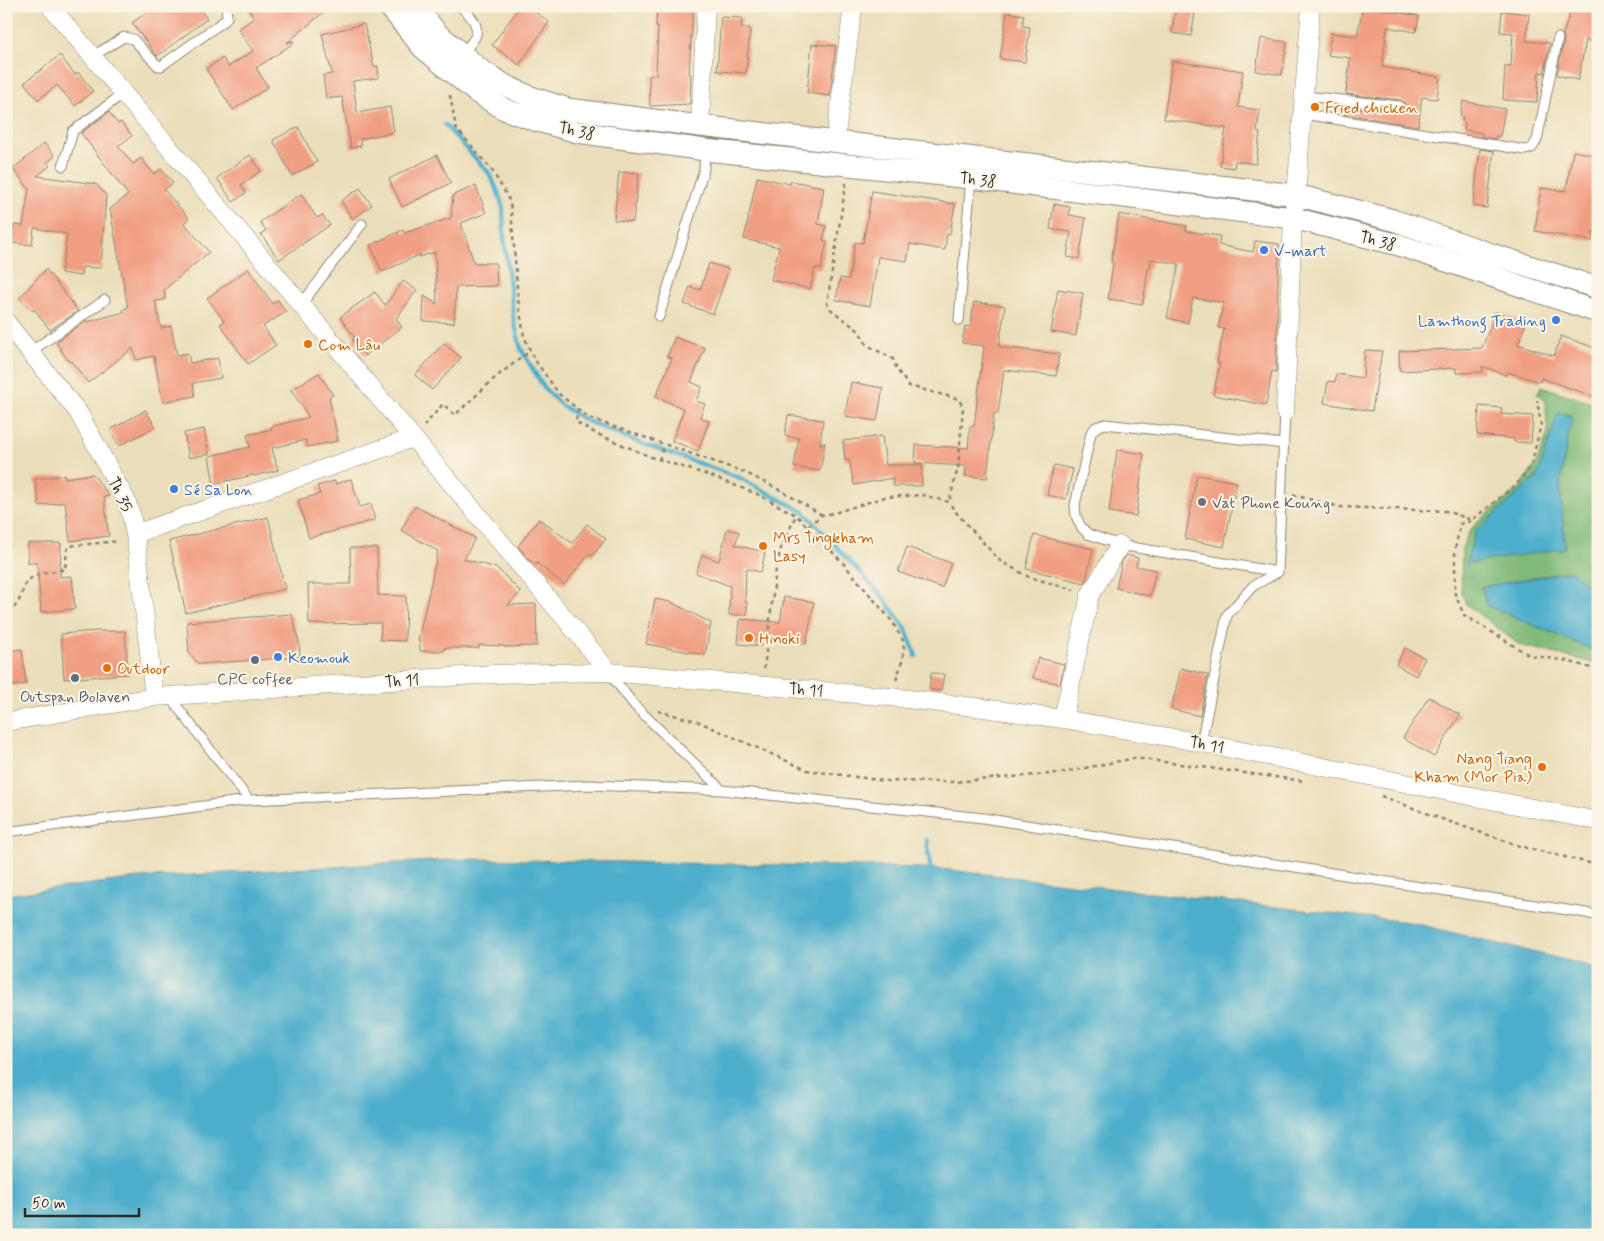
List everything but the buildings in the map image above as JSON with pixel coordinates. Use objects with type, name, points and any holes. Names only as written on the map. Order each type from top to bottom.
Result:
[{"type":"street","points":[[50,6],[608,672]]},
{"type":"street","name":"Th 38","points":[[389,6],[423,48],[482,71],[506,86],[531,97],[568,109],[1296,196],[1393,220],[1598,288]]},
{"type":"street","points":[[700,126],[706,6]]},
{"type":"street","points":[[835,142],[853,6]]},
{"type":"street","points":[[1285,412],[1293,218],[1311,6]]},
{"type":"street","name":"Th 38","points":[[416,7],[437,33],[476,92],[504,109],[537,121],[577,132],[705,150],[971,178],[1293,218],[1399,245],[1598,312]]},
{"type":"street","name":"Th 35","points":[[6,322],[78,412],[126,500],[131,514],[162,697]]},
{"type":"street","points":[[135,537],[412,438]]},
{"type":"street","points":[[1063,719],[1090,595],[1120,545]]},
{"type":"street","name":"Th 11","points":[[6,722],[162,697],[493,674],[608,672],[891,697],[1063,719],[1201,743],[1598,821]]},
{"type":"lane","points":[[93,56],[124,37],[133,39],[158,66],[161,66],[224,21],[227,17],[226,6]]},
{"type":"lane","points":[[456,62],[476,36],[476,27],[472,18],[458,6]]},
{"type":"lane","points":[[1303,114],[1525,150],[1532,148],[1537,140],[1558,38]]},
{"type":"lane","points":[[62,166],[74,131],[124,93]]},
{"type":"lane","points":[[1304,96],[1399,106]]},
{"type":"lane","points":[[660,317],[704,169],[705,150]]},
{"type":"lane","points":[[959,320],[971,178]]},
{"type":"lane","points":[[301,305],[362,224]]},
{"type":"lane","points":[[30,352],[105,300]]},
{"type":"lane","points":[[1278,572],[1285,412]]},
{"type":"lane","points":[[1278,572],[1120,545],[1088,534],[1081,527],[1076,516],[1075,505],[1091,433],[1096,427],[1105,424],[1284,444]]},
{"type":"lane","points":[[1201,743],[1227,615],[1253,586],[1278,572]]},
{"type":"lane","points":[[608,672],[635,706],[722,790]]},
{"type":"lane","points":[[162,697],[248,800]]},
{"type":"lane","points":[[6,832],[248,800],[589,785],[722,790],[984,818],[1383,880],[1598,916]]},
{"type":"path","points":[[456,62],[449,89],[456,128],[491,169],[508,197],[511,208],[518,298],[524,336],[534,358],[559,394],[589,418],[664,446],[744,472],[780,490],[821,516]]},
{"type":"path","points":[[848,164],[827,302],[829,308],[859,331],[867,345],[893,359],[897,370],[909,386],[959,399],[963,408],[958,468],[949,502]]},
{"type":"path","points":[[412,438],[443,404],[455,415],[496,377],[530,350]]},
{"type":"path","points":[[1536,400],[1541,424],[1531,466],[1516,485],[1472,520],[1460,524],[1455,550],[1455,594],[1464,615],[1528,655],[1567,661],[1598,670]]},
{"type":"path","points":[[578,409],[576,422],[595,433],[659,459],[757,494],[796,514],[867,590],[891,620],[904,642],[903,658],[891,697]]},
{"type":"path","points":[[659,459],[664,446]]},
{"type":"path","points":[[1282,491],[1298,497],[1340,507],[1446,511],[1472,520]]},
{"type":"path","points":[[809,526],[821,516],[886,497],[922,495],[949,502],[1000,561],[1029,577],[1090,595]]},
{"type":"path","points":[[763,685],[776,569],[781,548],[796,514]]},
{"type":"path","points":[[6,610],[11,609],[18,603],[27,582],[38,575],[65,569],[69,546],[135,537]]},
{"type":"path","points":[[635,706],[697,721],[807,770],[885,781],[953,782],[1060,773],[1134,758],[1307,782]]},
{"type":"path","points":[[1373,793],[1523,847],[1590,863],[1598,863]]},
{"type":"green space","points":[[1541,386],[1598,405],[1598,596],[1571,571],[1481,587],[1488,606],[1598,652],[1598,664],[1519,645],[1466,604],[1461,590],[1462,548],[1468,534],[1477,522],[1519,489],[1536,464],[1548,433],[1545,399],[1537,394]],"holes":[[[1558,413],[1572,416],[1560,482],[1564,548],[1475,532],[1537,477]]]},
{"type":"water","points":[[1558,413],[1572,416],[1560,482],[1565,548],[1466,564],[1475,532],[1537,477]]},
{"type":"water","points":[[1572,571],[1598,596],[1598,652],[1488,606],[1481,587]]},
{"type":"water","points":[[467,859],[931,868],[1409,922],[1598,968],[1598,1235],[6,1235],[6,895],[138,878]]},
{"type":"waterway","points":[[445,125],[489,173],[498,192],[503,208],[504,237],[514,321],[521,349],[544,388],[562,406],[587,421],[635,441],[738,477],[804,512],[882,596],[906,629],[916,656]]},
{"type":"waterway","points":[[927,840],[931,874]]},
{"type":"place","name":"Fried chicken","points":[[1315,107]]},
{"type":"place","name":"V-mart","points":[[1264,250]]},
{"type":"place","name":"Lamthong Trading","points":[[1556,320]]},
{"type":"place","name":"Com Lâu","points":[[308,344]]},
{"type":"place","name":"Sé Sa Lon","points":[[174,489]]},
{"type":"place","name":"Vat Phone Koung","points":[[1202,502]]},
{"type":"place","name":"Mrs Tingkham Lasy","points":[[763,546]]},
{"type":"place","name":"Hinoki","points":[[749,638]]},
{"type":"place","name":"Keomouk","points":[[278,657]]},
{"type":"place","name":"CPC coffee","points":[[255,660]]},
{"type":"place","name":"Outdoor","points":[[107,668]]},
{"type":"place","name":"Outspan Bolaven","points":[[75,678]]},
{"type":"place","name":"Nang Tiang Kham (Mor Pia)","points":[[1542,767]]}]
